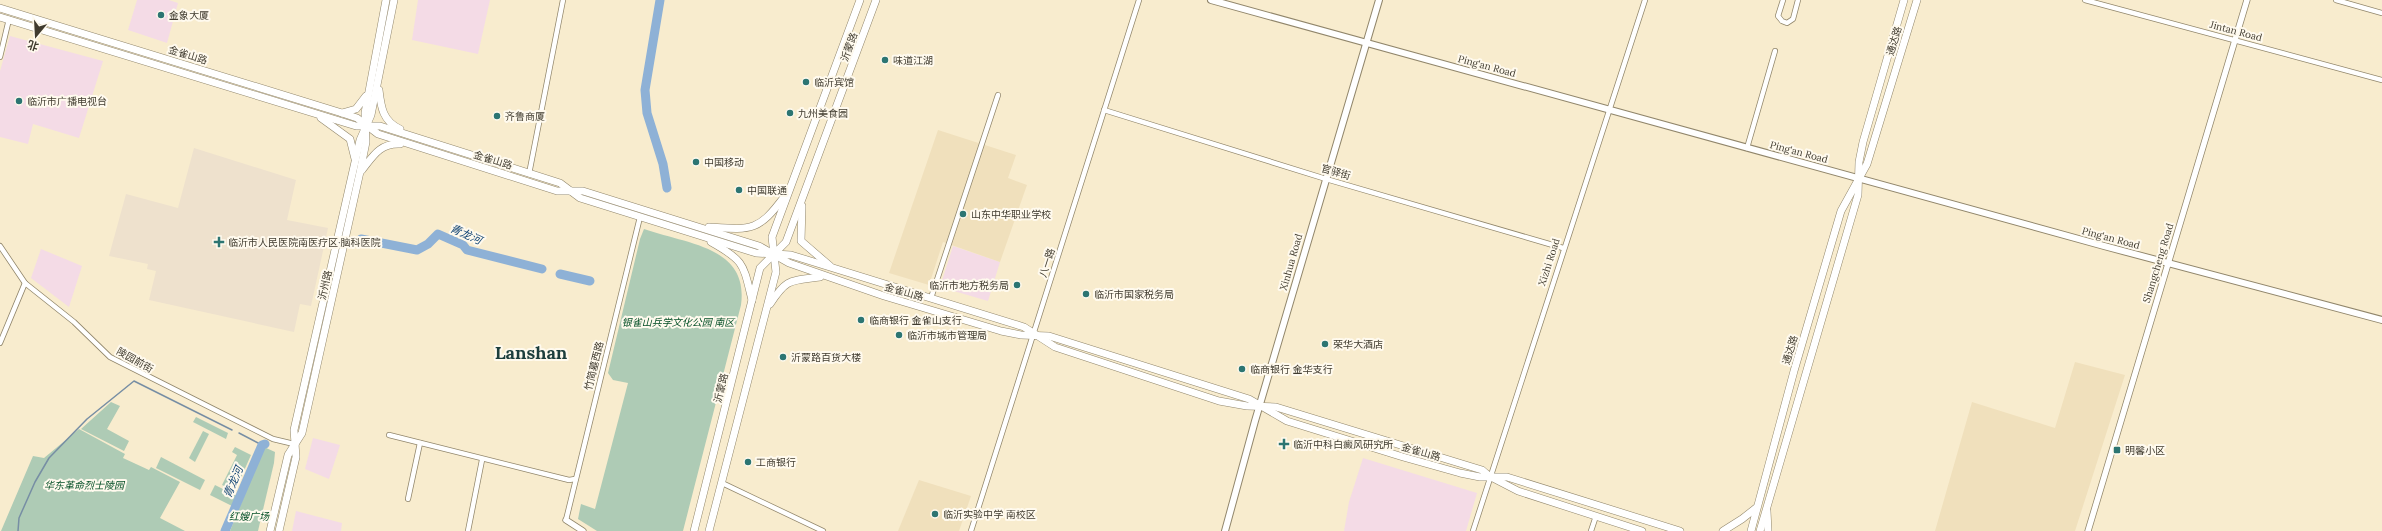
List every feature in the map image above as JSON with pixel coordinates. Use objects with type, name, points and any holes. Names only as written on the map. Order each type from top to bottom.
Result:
[{"type":"main road","name":"沂州路","points":[[279,531],[296,457],[294,430],[360,140],[367,127],[365,113],[386,0]]},
{"type":"main road","name":"沂州路","points":[[270,531],[288,455],[302,433],[360,172],[367,127],[378,84],[394,0]]},
{"type":"main road","name":"沂蒙路","points":[[709,531],[776,272],[772,237],[860,0]]},
{"type":"main road","name":"沂蒙路","points":[[694,531],[760,268],[786,242],[876,0]]},
{"type":"main road","name":"Ping'an Road","points":[[1211,0],[2167,263],[2382,320]]},
{"type":"main road","name":"Xinhua Road","points":[[1225,531],[1259,406],[1379,0]]},
{"type":"main road","name":"通达路","points":[[1760,531],[1856,201],[1859,178],[1859,162],[1863,142],[1904,0]]},
{"type":"main road","name":"通达路","points":[[1751,531],[1756,507],[1841,211],[1867,164],[1917,0]]},
{"type":"main road","name":"金雀山路","points":[[0,8],[342,113],[357,118],[378,134],[557,191],[583,191],[697,226],[758,246],[789,263],[822,276],[1001,331],[1021,335],[1034,334],[1049,336],[1151,366],[1249,399],[1287,421],[1460,473],[1480,477],[1507,477],[1680,531]]},
{"type":"main road","name":"金雀山路","points":[[0,17],[356,126],[380,126],[560,183],[580,198],[756,253],[791,256],[931,298],[1024,327],[1055,347],[1159,382],[1219,401],[1247,406],[1259,406]]},
{"type":"main road","points":[[378,84],[381,108],[385,117],[394,126],[420,139]]},
{"type":"main road","points":[[342,113],[359,106],[369,88]]},
{"type":"main road","points":[[316,114],[350,139],[355,162]]},
{"type":"main road","points":[[360,172],[378,149],[392,143],[410,144]]},
{"type":"main road","points":[[697,226],[745,230],[768,218],[789,191]]},
{"type":"main road","points":[[802,199],[802,241],[832,268]]},
{"type":"main road","points":[[697,235],[734,255],[744,269],[752,302]]},
{"type":"main road","points":[[766,309],[781,287],[789,281],[822,276]]},
{"type":"main road","name":"金雀山路","points":[[1489,476],[1518,491],[1642,531]]},
{"type":"main road","points":[[1767,506],[1768,531]]},
{"type":"main road","points":[[1723,531],[1742,519],[1756,507]]},
{"type":"street","points":[[529,174],[563,0]]},
{"type":"street","name":"八一路","points":[[971,531],[1139,0]]},
{"type":"street","name":"Xizhi Road","points":[[1473,531],[1489,476],[1645,0]]},
{"type":"street","points":[[1783,0],[1778,16],[1782,21],[1787,23],[1793,20],[1798,0]]},
{"type":"street","name":"Jintan Road","points":[[2085,0],[2382,80]]},
{"type":"street","name":"Shangcheng Road","points":[[2088,531],[2247,0]]},
{"type":"street","points":[[2336,0],[2382,13]]},
{"type":"street","points":[[0,57],[9,20]]},
{"type":"street","points":[[1748,148],[1775,51]]},
{"type":"street","points":[[931,298],[998,95]]},
{"type":"street","name":"官驿街","points":[[1104,110],[1326,179],[1563,248]]},
{"type":"street","name":"竹简墓西路","points":[[566,520],[640,217]]},
{"type":"street","name":"陵园前街","points":[[0,246],[25,283],[74,322],[110,356],[273,439],[294,444]]},
{"type":"street","points":[[0,343],[25,283]]},
{"type":"street","points":[[389,435],[482,460],[568,480],[575,479]]},
{"type":"street","points":[[408,499],[420,444]]},
{"type":"street","points":[[468,531],[482,460]]},
{"type":"street","points":[[722,484],[823,531]]},
{"type":"street","points":[[1590,531],[1596,516]]},
{"type":"street","points":[[566,520],[579,530]]},
{"type":"shaded area","points":[[137,0],[169,0],[178,3],[167,43],[128,30]]},
{"type":"shaded area","points":[[418,0],[490,0],[478,54],[412,40]]},
{"type":"shaded area","points":[[10,36],[103,61],[79,138],[33,124],[28,144],[0,137],[0,71]]},
{"type":"shaded area","name":"山东中华职业学校","points":[[938,130],[1016,155],[1008,178],[1027,185],[1000,262],[943,242],[929,285],[889,273]]},
{"type":"shaded area","name":"临沂市人民医院南医疗区·脑科医院","points":[[194,148],[296,180],[287,220],[328,228],[311,306],[300,304],[294,332],[149,300],[156,271],[147,269],[148,264],[109,256],[126,194],[178,208]]},
{"type":"shaded area","points":[[953,246],[1000,262],[988,301],[940,287]]},
{"type":"shaded area","points":[[41,249],[82,266],[69,307],[31,278]]},
{"type":"shaded area","points":[[2075,362],[2125,375],[2075,531],[1935,531],[1972,402],[2055,428]]},
{"type":"shaded area","points":[[313,438],[340,445],[329,479],[305,469]]},
{"type":"shaded area","points":[[1363,458],[1477,493],[1466,531],[1344,531],[1349,502]]},
{"type":"shaded area","name":"临沂实验中学 南校区","points":[[919,480],[971,496],[959,531],[898,531]]},
{"type":"shaded area","points":[[296,511],[342,523],[341,531],[292,531]]},
{"type":"green space","name":"银雀山兵学文化公园 南区","points":[[644,229],[695,244],[711,250],[725,259],[735,270],[741,285],[741,305],[683,531],[597,531],[578,519],[581,504],[595,509],[628,383],[613,380],[608,373],[640,239]]},
{"type":"green space","points":[[111,402],[120,406],[107,429],[129,441],[124,451],[81,429]]},
{"type":"green space","points":[[196,417],[228,433],[226,439],[193,422]]},
{"type":"green space","name":"华东革命烈士陵园","points":[[79,429],[125,454],[123,458],[149,470],[151,467],[180,482],[160,518],[185,531],[1,531],[33,456],[44,458]]},
{"type":"green space","points":[[203,431],[209,434],[195,462],[189,458]]},
{"type":"green space","points":[[235,447],[251,455],[235,491],[222,485],[237,455],[232,452]]},
{"type":"green space","name":"红嫂广场","points":[[264,447],[275,452],[274,463],[258,531],[230,531]]},
{"type":"green space","points":[[161,457],[205,480],[200,490],[156,468]]},
{"type":"green space","points":[[215,485],[237,496],[232,506],[210,495]]},
{"type":"waterway","name":"青龙河","points":[[660,0],[645,90],[647,113],[663,164],[667,188]]},
{"type":"waterway","name":"青龙河","points":[[361,239],[417,250],[428,244],[438,234],[463,245],[467,250],[542,269]]},
{"type":"waterway","name":"青龙河","points":[[560,274],[590,281]]},
{"type":"waterway","points":[[18,531],[19,518],[35,482],[49,458],[87,419],[134,381],[232,430]]},
{"type":"waterway","points":[[239,433],[262,445]]},
{"type":"waterway","name":"青龙河","points":[[225,531],[262,445],[265,444]]},
{"type":"place","name":"金象大厦","points":[[161,15]]},
{"type":"place","name":"味道江湖","points":[[885,60]]},
{"type":"place","name":"临沂宾馆","points":[[806,82]]},
{"type":"place","name":"临沂市广播电视台","points":[[19,101]]},
{"type":"place","name":"九州美食园","points":[[790,113]]},
{"type":"place","name":"齐鲁商厦","points":[[497,116]]},
{"type":"place","name":"中国移动","points":[[696,162]]},
{"type":"place","name":"中国联通","points":[[739,190]]},
{"type":"place","name":"山东中华职业学校","points":[[963,214]]},
{"type":"place","name":"临沂市人民医院南医疗区·脑科医院","points":[[219,242]]},
{"type":"place","name":"临沂市地方税务局","points":[[1017,285]]},
{"type":"place","name":"临沂市国家税务局","points":[[1086,294]]},
{"type":"place","name":"临商银行 金雀山支行","points":[[861,320]]},
{"type":"place","name":"临沂市城市管理局","points":[[899,335]]},
{"type":"place","name":"荣华大酒店","points":[[1325,344]]},
{"type":"place","name":"沂蒙路百货大楼","points":[[783,357]]},
{"type":"place","name":"临商银行 金华支行","points":[[1242,369]]},
{"type":"place","name":"临沂中科白癜风研究所","points":[[1284,444]]},
{"type":"place","name":"明馨小区","points":[[2117,450]]},
{"type":"place","name":"工商银行","points":[[748,462]]},
{"type":"place","name":"临沂实验中学 南校区","points":[[935,514]]},
{"type":"district","name":"Lanshan","points":[[531,352]]}]
